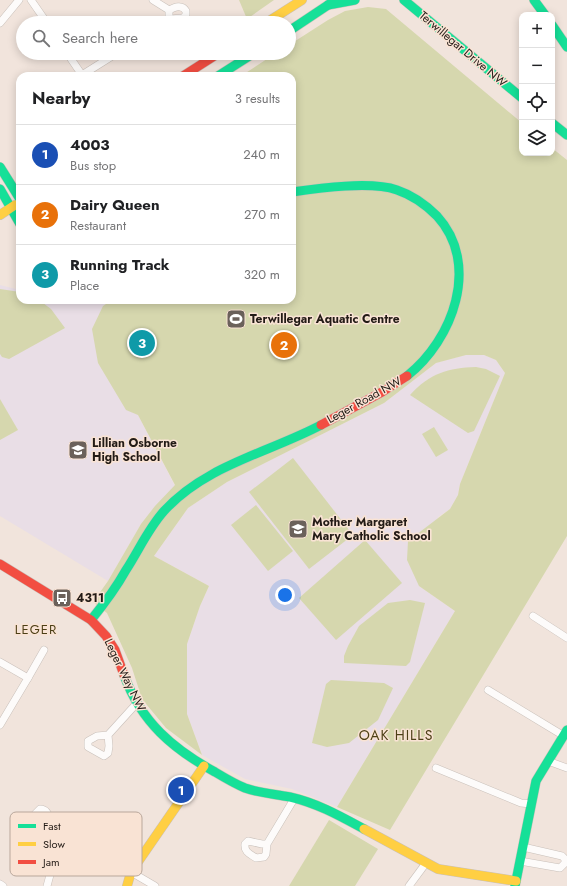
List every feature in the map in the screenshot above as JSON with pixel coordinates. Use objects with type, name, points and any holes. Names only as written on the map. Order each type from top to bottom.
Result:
[{"type":"street","points":[[0,23],[19,0]]},
{"type":"street","points":[[32,0],[42,16]]},
{"type":"street","points":[[153,0],[169,10]]},
{"type":"street","points":[[277,16],[302,0]]},
{"type":"street","points":[[296,26],[332,2],[355,0]]},
{"type":"street","name":"Terwillegar Drive NW","points":[[404,0],[519,96]]},
{"type":"street","points":[[534,0],[543,12]]},
{"type":"street","points":[[169,10],[180,6],[186,11],[186,16]]},
{"type":"street","points":[[168,16],[169,10]]},
{"type":"street","points":[[555,29],[567,47]]},
{"type":"street","points":[[71,60],[79,72]]},
{"type":"street","points":[[87,72],[106,60]]},
{"type":"street","points":[[190,72],[208,60]]},
{"type":"street","points":[[224,72],[243,60]]},
{"type":"street","points":[[555,126],[567,136]]},
{"type":"street","points":[[0,167],[16,183],[1,194],[16,218]]},
{"type":"street","name":"Leger Road NW","points":[[91,620],[123,577],[149,531],[165,510],[181,495],[208,475],[227,465],[286,442],[395,384],[414,370],[427,357],[438,342],[450,320],[458,297],[460,284],[459,261],[452,239],[441,221],[427,206],[403,192],[385,186],[366,185],[296,192]]},
{"type":"street","points":[[0,215],[10,208],[16,201]]},
{"type":"street","name":"Leger Way NW","points":[[0,564],[91,620],[106,636],[115,650],[129,688],[150,722],[166,739],[204,766],[245,788],[294,799],[327,809],[438,869],[515,884]]},
{"type":"street","points":[[533,616],[567,638]]},
{"type":"street","points":[[0,725],[44,650]]},
{"type":"street","points":[[0,662],[28,678]]},
{"type":"street","points":[[488,690],[565,733],[536,781],[515,884]]},
{"type":"street","points":[[108,736],[137,703]]},
{"type":"street","points":[[548,761],[567,768]]},
{"type":"street","points":[[142,856],[204,766]]},
{"type":"street","points":[[436,768],[521,803],[531,804]]},
{"type":"street","points":[[267,844],[294,799]]},
{"type":"street","points":[[520,861],[560,868],[565,863],[565,859],[562,856],[523,847]]},
{"type":"street","points":[[409,886],[426,863]]},
{"type":"street","points":[[46,886],[49,876]]},
{"type":"street","points":[[127,886],[130,876]]},
{"type":"street","points":[[138,876],[155,886]]},
{"type":"shaded area","name":"Lillian Osborne High School","points":[[0,285],[16,289],[16,304],[106,304],[103,306],[97,353],[98,363],[138,415],[175,486],[141,524],[108,581],[0,516]]},
{"type":"shaded area","name":"Mother Margaret Mary Catholic School","points":[[466,355],[484,355],[496,360],[505,373],[460,484],[458,495],[450,509],[438,517],[419,586],[455,611],[337,807],[292,789],[245,779],[202,755],[187,714],[187,644],[200,606],[209,586],[154,556],[188,508],[227,482],[384,403],[436,363]]},
{"type":"green space","points":[[239,0],[274,0],[251,16],[246,16]]},
{"type":"green space","points":[[368,7],[386,9],[519,120],[519,156],[555,156],[555,150],[567,160],[567,536],[390,830],[337,807],[455,611],[419,586],[407,560],[408,541],[450,509],[458,495],[460,484],[505,373],[496,360],[484,355],[466,355],[436,363],[384,403],[227,482],[188,508],[154,556],[209,586],[200,606],[187,644],[187,714],[202,755],[166,728],[142,699],[132,668],[107,613],[93,602],[108,581],[141,524],[155,506],[175,485],[138,415],[126,410],[98,363],[92,329],[103,306],[106,304],[296,304],[296,72],[247,72],[265,60],[296,60],[296,41],[345,11]]},
{"type":"green space","points":[[0,289],[16,291],[16,304],[44,304],[51,309],[65,328],[9,359],[2,357],[0,354]]},
{"type":"green space","points":[[476,367],[486,369],[500,376],[474,431],[468,433],[410,395],[425,381],[440,373],[448,370]]},
{"type":"green space","points":[[0,399],[18,430],[0,440]]},
{"type":"green space","points":[[434,427],[448,450],[436,457],[422,434]]},
{"type":"green space","points":[[293,458],[353,535],[309,569],[249,492]]},
{"type":"green space","points":[[256,505],[293,551],[268,571],[231,525]]},
{"type":"green space","points":[[365,540],[402,583],[336,640],[299,598]]},
{"type":"green space","points":[[410,600],[425,603],[410,662],[406,666],[344,663],[344,656],[348,646],[359,626],[388,603]]},
{"type":"green space","points":[[331,680],[384,683],[393,688],[378,720],[349,743],[327,747],[312,743],[326,684]]},
{"type":"green space","points":[[329,820],[378,849],[355,886],[289,886]]},
{"type":"traffic: fast","points":[[328,5],[355,0]]},
{"type":"traffic: fast","points":[[404,0],[519,96]]},
{"type":"traffic: fast","points":[[534,0],[543,12]]},
{"type":"traffic: fast","points":[[296,26],[334,1]]},
{"type":"traffic: fast","points":[[555,29],[567,47]]},
{"type":"traffic: fast","points":[[224,72],[243,60]]},
{"type":"traffic: fast","points":[[555,125],[567,135]]},
{"type":"traffic: fast","points":[[0,167],[16,193]]},
{"type":"traffic: fast","points":[[296,191],[345,186],[374,186],[397,190],[403,192],[428,208],[437,216],[450,235],[457,256],[459,278],[456,300],[448,322],[437,343],[423,361],[407,376]]},
{"type":"traffic: fast","points":[[0,189],[16,217]]},
{"type":"traffic: fast","points":[[91,620],[118,583],[153,525],[164,511],[181,495],[218,471],[321,425]]},
{"type":"traffic: fast","points":[[124,675],[139,707],[149,720],[172,744],[185,754],[230,781],[245,788],[290,797],[310,803],[328,810],[364,829]]},
{"type":"traffic: fast","points":[[515,886],[536,781],[567,730]]},
{"type":"traffic: slow","points":[[277,16],[302,0]]},
{"type":"traffic: slow","points":[[0,215],[15,205]]},
{"type":"traffic: slow","points":[[142,856],[204,766]]},
{"type":"traffic: slow","points":[[364,829],[438,869],[516,881]]},
{"type":"traffic: slow","points":[[127,886],[130,876]]},
{"type":"traffic: jam","points":[[189,72],[208,60]]},
{"type":"traffic: jam","points":[[321,425],[382,392],[407,376]]},
{"type":"traffic: jam","points":[[0,564],[91,620],[106,636],[115,650],[124,675]]},
{"type":"place","name":"Terwillegar Aquatic Centre","points":[[236,319]]},
{"type":"place","name":"Running Track","points":[[142,343]]},
{"type":"place","name":"Dairy Queen","points":[[284,345]]},
{"type":"place","name":"Lillian Osborne High School","points":[[78,450]]},
{"type":"place","name":"Mother Margaret Mary Catholic School","points":[[298,529]]},
{"type":"place","name":"4311","points":[[62,598]]},
{"type":"place","name":"4003","points":[[181,790]]},
{"type":"district","name":"LEGER","points":[[36,629]]},
{"type":"district","name":"OAK HILLS","points":[[396,735]]}]
